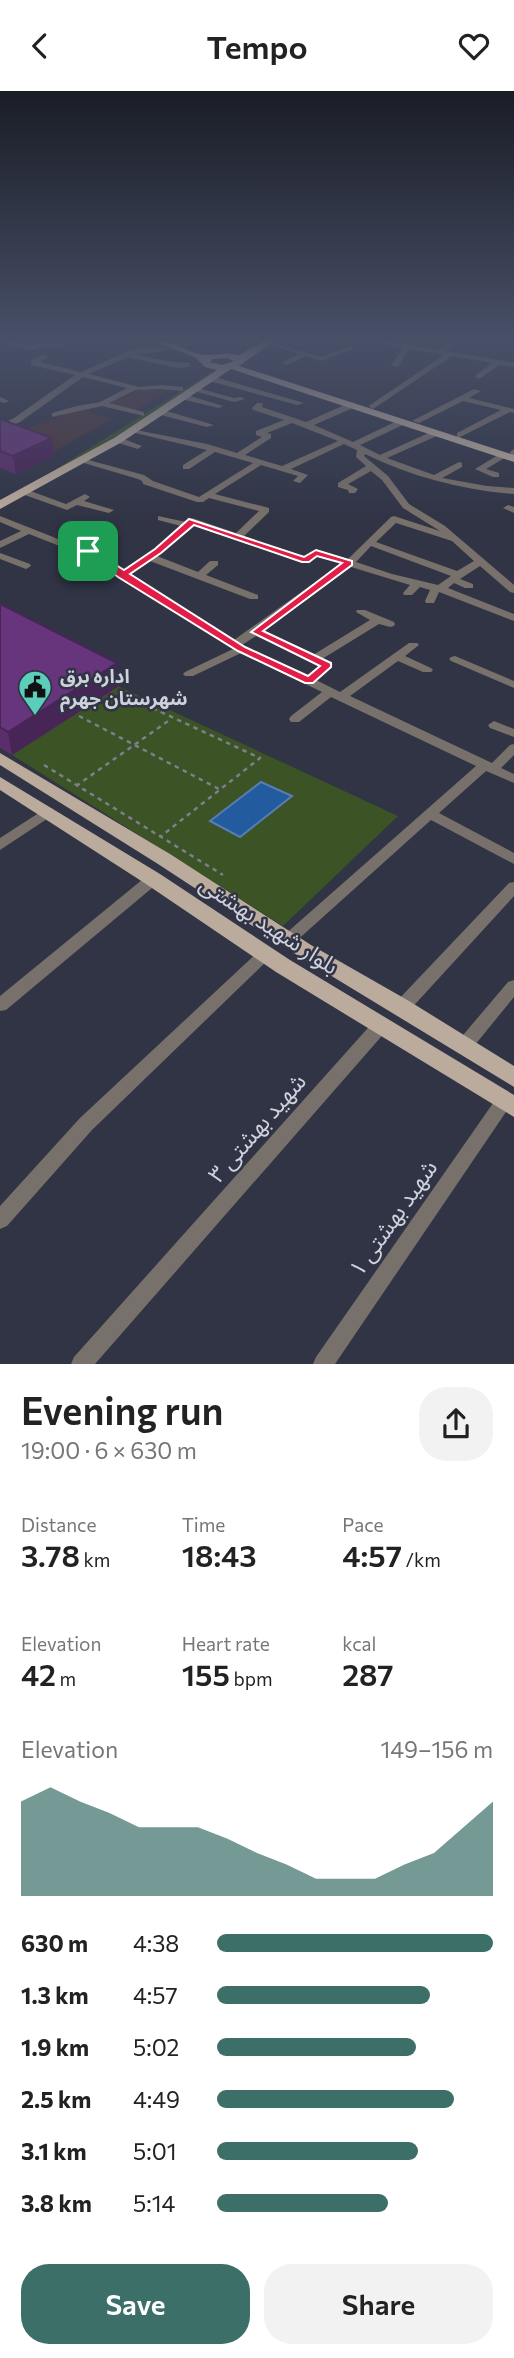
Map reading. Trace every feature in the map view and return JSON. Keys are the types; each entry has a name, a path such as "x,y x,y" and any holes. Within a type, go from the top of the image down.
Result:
{"main road":[{"path":"0,493 168,400"},
{"path":"0,505 118,440 173,400"},
{"path":"339,400 511,455"},
{"path":"352,400 460,435 511,455"},
{"path":"0,493 20,495"},
{"name":"بلوار شهید بهشتی","path":"0,758 164,859 288,940 402,1007 514,1078"},
{"name":"بلوار شهید بهشتی","path":"0,782 265,954 509,1104"},
{"path":"265,954 288,940"}],"street":[{"path":"0,428 45,400"},
{"path":"55,415 109,400"},
{"path":"203,400 219,406"},
{"path":"290,400 300,403"},
{"path":"373,407 383,400"},
{"path":"416,421 456,400"},
{"path":"471,400 511,410"},
{"path":"102,404 141,414"},
{"path":"260,405 256,408 326,432 380,458 435,478 486,489 514,491"},
{"path":"307,425 352,405"},
{"path":"460,435 511,410"},
{"path":"160,412 210,425"},
{"path":"238,456 268,436 259,433 292,420"},
{"path":"283,469 353,445 402,422"},
{"path":"131,431 214,449 303,475 297,481"},
{"path":"312,437 326,432"},
{"path":"380,458 436,433"},
{"path":"118,440 138,446"},
{"path":"353,445 360,457 385,478 406,506 454,538 514,590"},
{"path":"186,467 214,449"},
{"path":"496,475 479,469 511,455"},
{"path":"81,461 141,477 149,481 146,482 200,500 260,462"},
{"path":"435,478 460,465"},
{"path":"352,491 354,489 341,485 371,467"},
{"path":"20,495 67,507 81,500 109,510"},
{"path":"207,495 266,510 238,536"},
{"path":"161,518 238,536 305,560 316,552 438,588 514,618"},
{"path":"0,519 88,554 191,617"},
{"path":"190,674 238,647 349,563 394,519 454,538"},
{"path":"122,575 150,557 190,523"},
{"path":"0,545 27,531"},
{"path":"371,543 455,577 469,586"},
{"path":"88,554 88,551 238,647 514,779"},
{"path":"0,557 26,566"},
{"path":"150,557 201,574 254,597"},
{"path":"430,601 438,588 481,561"},
{"path":"201,574 214,563"},
{"path":"408,593 418,583"},
{"path":"314,659 384,622 361,612"},
{"path":"256,632 327,665 309,680"},
{"path":"295,719 413,645"},
{"path":"396,656 427,670"},
{"path":"456,659 514,685"},
{"path":"494,725 514,733"},
{"path":"288,940 431,814 514,748"},
{"path":"0,845 47,811"},
{"path":"431,814 514,859"},
{"path":"0,1005 153,879"},
{"path":"402,1007 514,887"},
{"path":"0,1220 86,1124 265,954"},
{"path":"464,1046 514,986"},
{"name":"شهید بهشتی ۳","path":"81,1364 381,1025"},
{"name":"شهید بهشتی ۱","path":"323,1364 509,1104"}],"path":[{"path":"120,693 260,758 160,837"},
{"path":"79,716 220,789"},
{"path":"76,786 172,719"},
{"path":"44,765 223,874"}],"shaded area":[{"path":"113,400 152,400 134,411 106,404"},
{"path":"79,409 112,419 53,452 8,436"}],"green space":[{"path":"166,400 172,400 83,457 29,486"},
{"path":"118,686 398,816 283,926 12,755"}],"water":[{"path":"261,782 292,796 240,837 210,821"}],"building":[{"path":"0,419 52,438 13,456 0,451"},
{"name":"اداره برق شهرستان جهرم","path":"0,604 117,663 8,732 0,727"}],"place":[{"name":"اداره برق شهرستان جهرم","path":"35,717"}],"route":[{"path":"88,551 88,554 122,575 136,567 158,551 192,521 305,560 316,552 349,563 256,632 327,665 309,680 242,649 139,584 88,551"}]}
